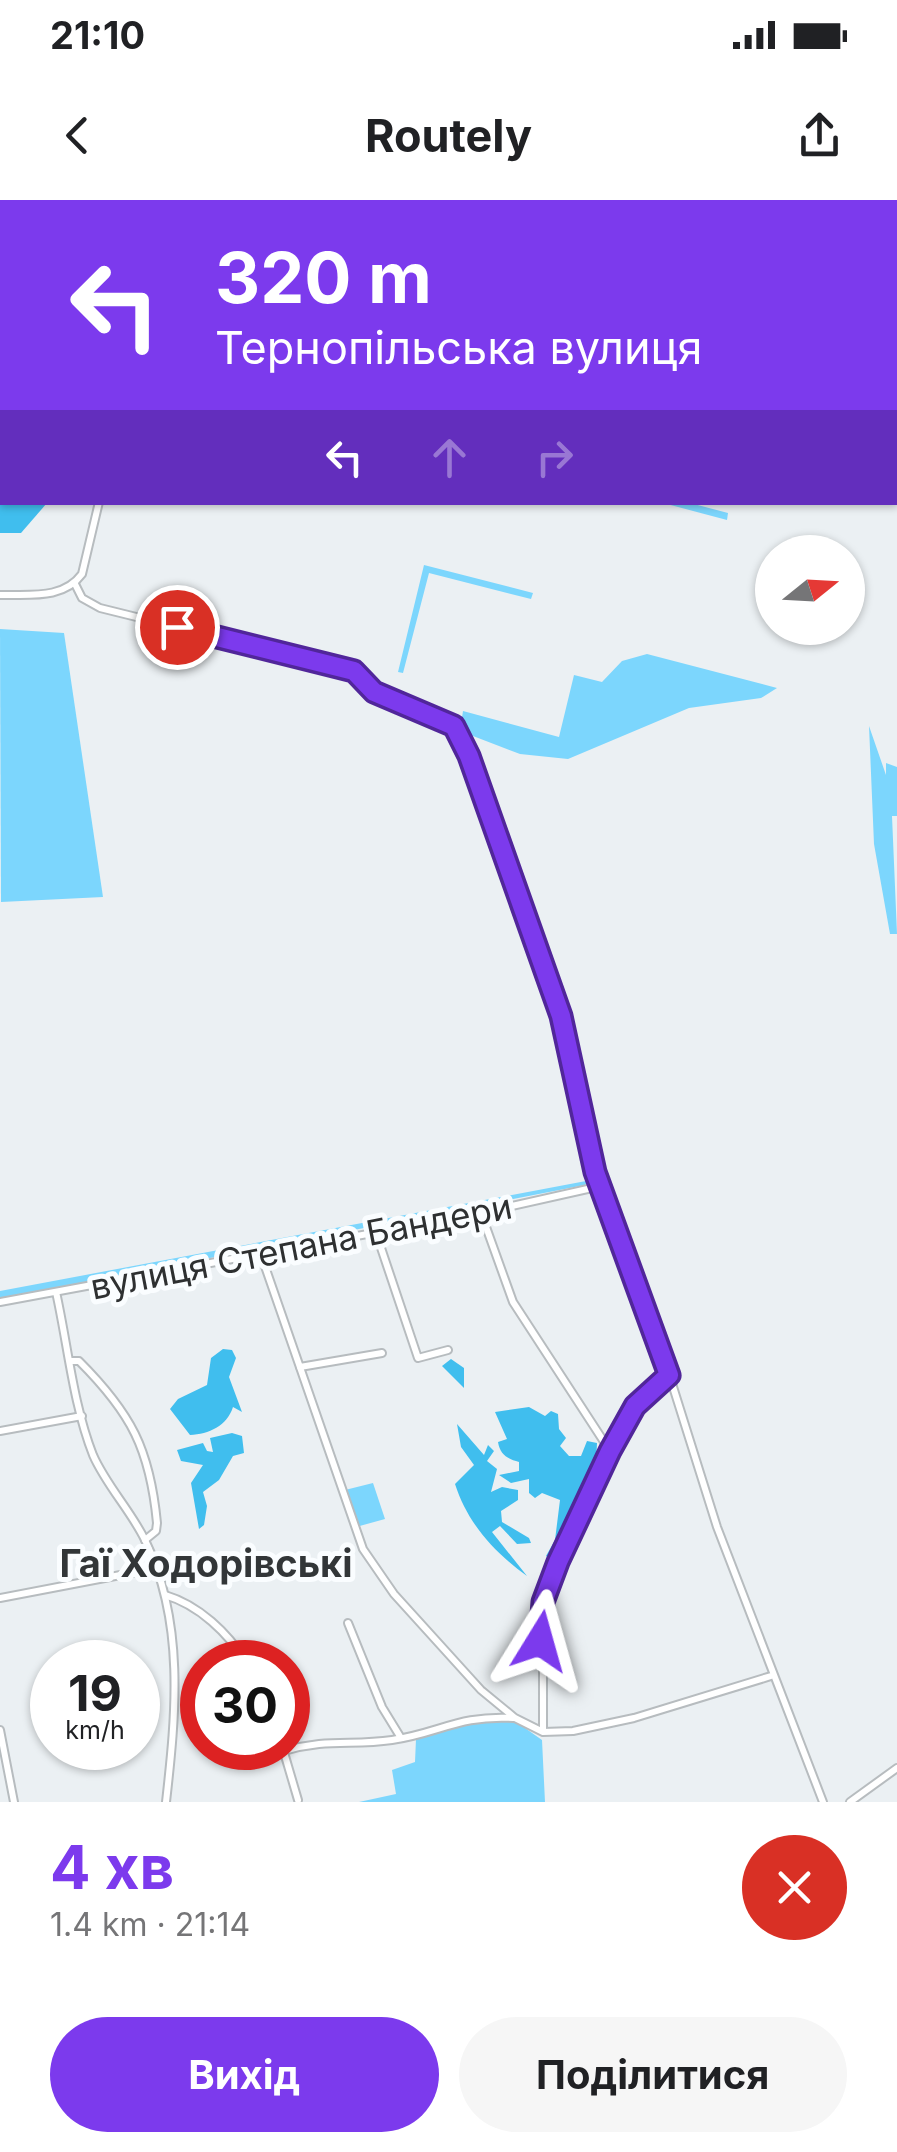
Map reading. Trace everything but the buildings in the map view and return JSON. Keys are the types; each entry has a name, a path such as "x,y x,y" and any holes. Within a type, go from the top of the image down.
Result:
{"street":[{"path":"0,595 44,594 75,584 82,574 98,505"},
{"path":"75,584 82,598 100,608 354,671 374,692 454,726 469,756 561,1016 602,1186 771,1676 823,1802"},
{"name":"вулиця Степана Бандери","path":"0,1302 481,1213 602,1186"},
{"path":"481,1213 513,1302 610,1451"},
{"path":"374,1230 418,1358 448,1350"},
{"path":"260,1252 362,1549 447,1654 515,1718 544,1732 634,1718 771,1676"},
{"path":"56,1292 94,1458 145,1540 164,1594 173,1641 175,1706 166,1802"},
{"path":"300,1367 382,1352"},
{"path":"70,1361 79,1361 99,1381 140,1440 156,1523 156,1531 145,1540"},
{"path":"544,1732 543,1602 610,1451 635,1406 669,1375"},
{"path":"0,1431 82,1416"},
{"path":"0,1598 157,1568"},
{"path":"164,1594 187,1604 229,1640"},
{"path":"348,1623 382,1707 401,1738"},
{"path":"310,1743 401,1738 453,1720 515,1718"},
{"path":"0,1730 14,1802"},
{"path":"850,1802 897,1768"},
{"path":"290,1770 298,1800"}],"shaded area":[{"path":"0,505 45,505 21,533 0,533"},
{"path":"671,505 698,505 728,513 727,520"},
{"path":"424,565 533,593 531,599 429,573 403,673 398,672"},
{"path":"0,629 64,633 103,897 1,902"},
{"path":"647,654 777,688 761,698 689,708 568,759 520,754 460,731 463,711 559,737 574,675 602,682 622,661"},
{"path":"869,726 886,775 886,763 897,767 897,816 892,816 897,934 890,934 874,844"},
{"path":"581,1130 593,1176 585,1185 0,1299 0,1291 586,1181"},
{"path":"223,1349 232,1350 236,1358 229,1377 242,1412 233,1407 216,1428 190,1435 170,1409 178,1399 207,1385 211,1358"},
{"path":"451,1359 464,1368 464,1388 442,1366"},
{"path":"529,1407 545,1416 551,1411 558,1414 559,1429 566,1438 560,1446 569,1456 581,1456 587,1441 597,1443 596,1465 554,1562 546,1556 555,1540 560,1500 542,1493 535,1498 529,1493 529,1479 511,1483 499,1475 519,1471 519,1462 501,1450 498,1442 507,1439 495,1412"},
{"path":"457,1424 484,1455 488,1445 494,1451 487,1461 497,1469 491,1492 502,1487 518,1490 518,1500 501,1511 502,1522 531,1543 517,1544 500,1526 492,1532 527,1576 483,1536 460,1498 455,1484 474,1465 461,1447"},
{"path":"232,1433 242,1436 244,1453 233,1456 219,1480 203,1492 207,1506 204,1525 199,1529 191,1483 203,1465 181,1461 177,1450 203,1443 207,1451 213,1452 210,1438"},
{"path":"373,1483 385,1519 356,1527 345,1490"},
{"path":"515,1721 542,1740 545,1802 359,1802 396,1794 392,1770 415,1762 416,1739 461,1723"}],"district":[{"name":"Гаї Ходорівські","path":"206,1563"}],"route":[{"path":"177,627 354,671 374,692 454,726 469,756 561,1016 595,1172 636,1274 669,1375 635,1406 610,1451 543,1602 540,1641"}]}
